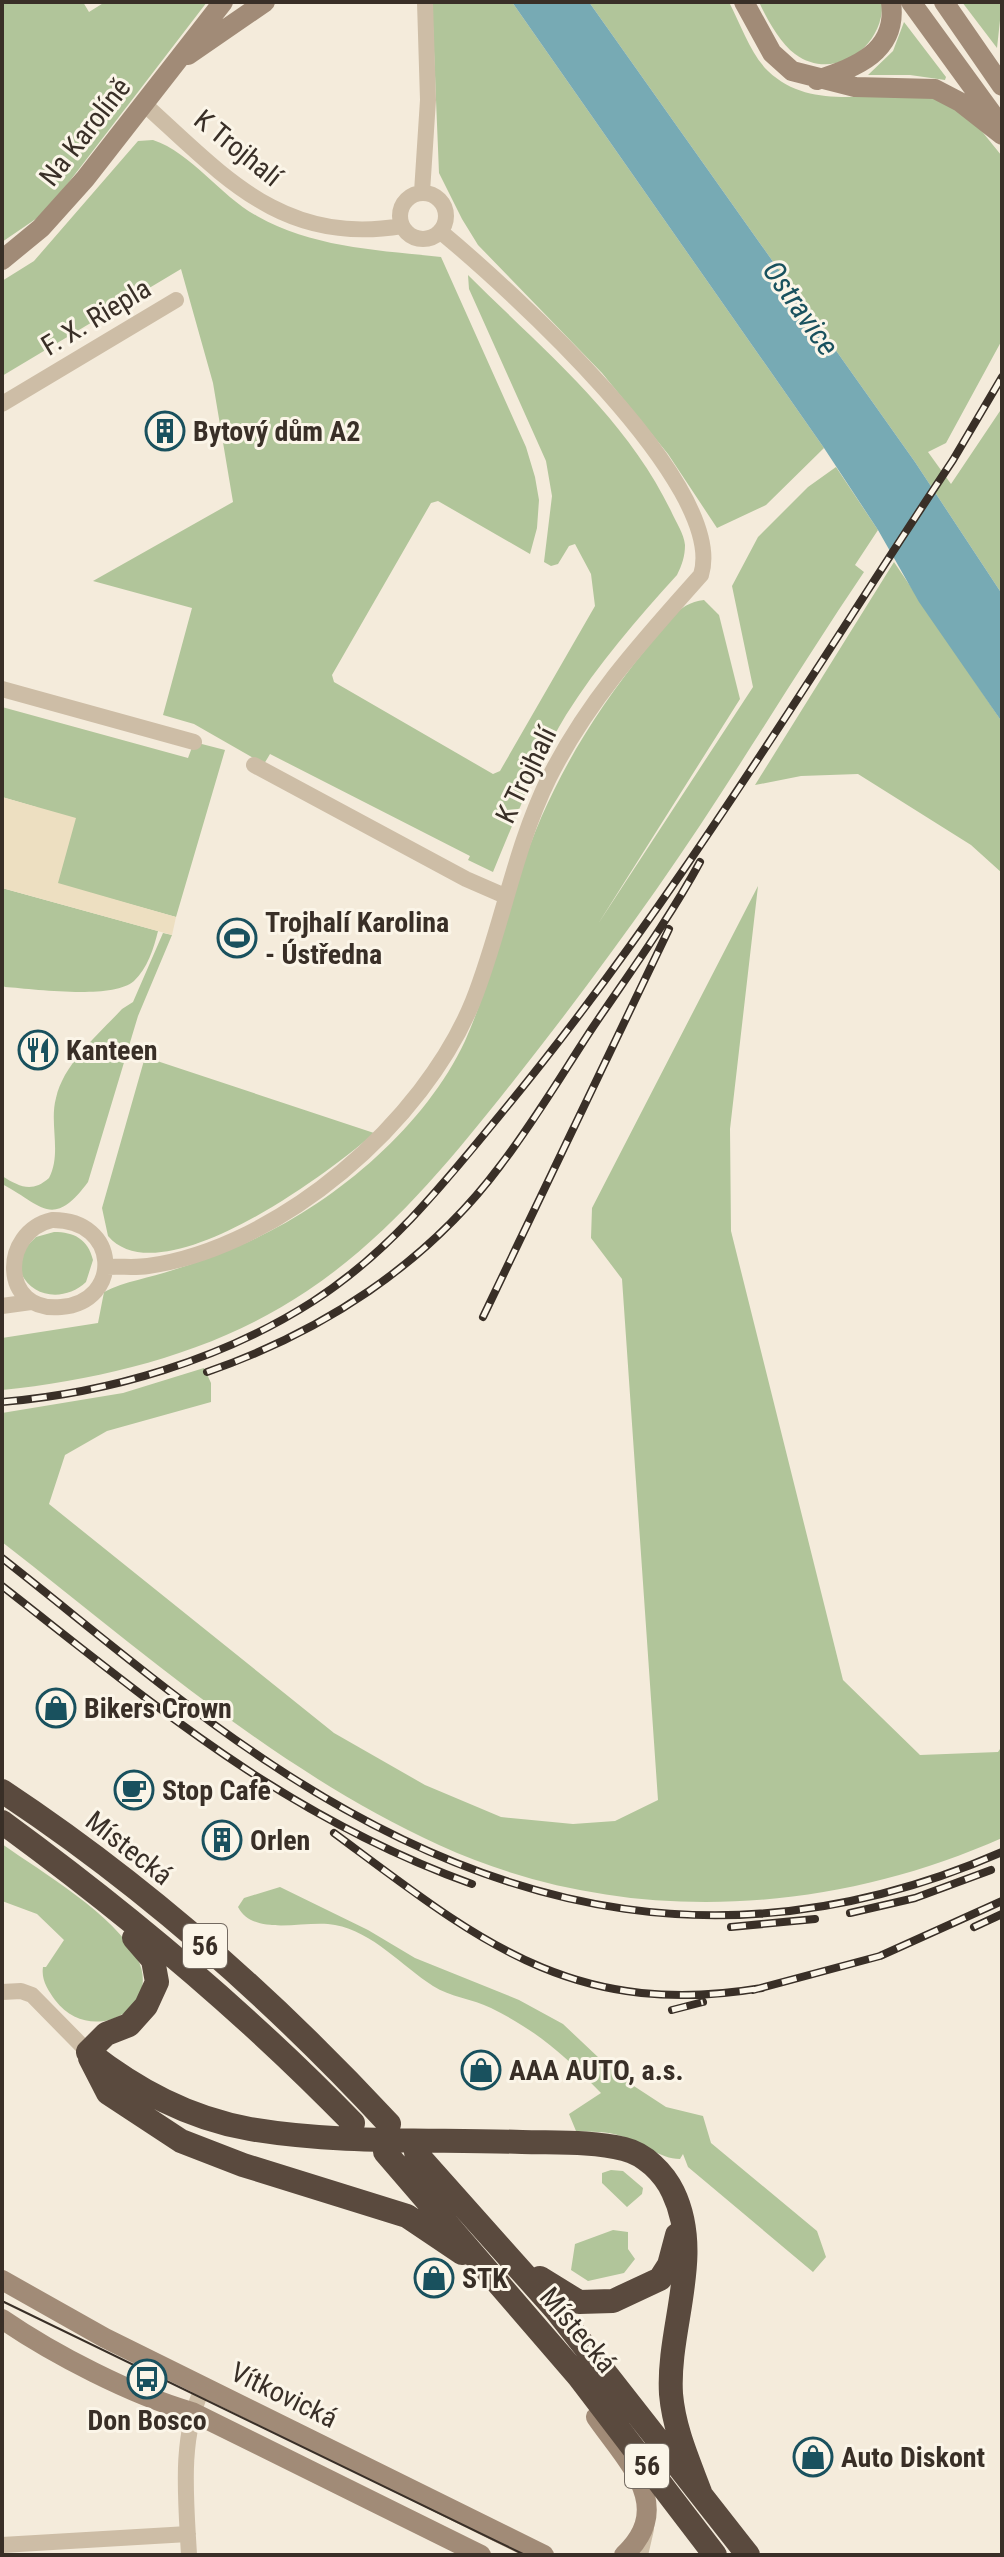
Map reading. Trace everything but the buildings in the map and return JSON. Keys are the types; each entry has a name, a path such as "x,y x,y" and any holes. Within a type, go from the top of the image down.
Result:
{"highway":[{"name":"Místecká","path":"2,1791 127,1881 225,1963 326,2056 389,2124"},
{"name":"Místecká","path":"2,1822 79,1878 222,1994 353,2123"},
{"path":"79,1878 153,1960 157,1982 146,2006 129,2025 106,2034 88,2052"},
{"path":"88,2052 137,2088 193,2114 253,2129 314,2136 593,2146 625,2149 650,2163 672,2188 682,2218 687,2260 672,2352 671,2393 675,2428 700,2492"},
{"path":"88,2052 108,2093 181,2141 272,2174 407,2216 489,2270"},
{"name":"Místecká","path":"385,2152 579,2377 715,2555"},
{"name":"Místecká","path":"416,2153 556,2310 748,2555"},
{"path":"502,2249 558,2292 579,2302 613,2301 660,2279 669,2265 682,2218"}],"street":[{"name":"Na Karolíně","path":"2,260 59,209 223,2"},
{"path":"172,67 265,2"},
{"path":"422,192 428,72 425,2"},
{"path":"744,2 776,60 792,71 817,80 855,87 935,89 960,102 1002,135"},
{"path":"817,80 872,57 889,30 891,2"},
{"path":"911,2 1002,127"},
{"path":"944,2 1002,86"},
{"name":"K Trojhalí","path":"143,103 230,182 283,215 336,230 402,226"},
{"path":"422,192 434,195 444,203 447,217 441,232 420,239 402,226 403,204 422,192"},
{"name":"K Trojhalí","path":"106,1267 148,1266 195,1254 244,1234 320,1189 380,1138 418,1099 448,1054 473,999 516,856 549,779 578,727 636,646 701,575 705,551 679,491 631,418 597,378 441,232"},
{"name":"F. X. Riepla","path":"2,404 176,300"},
{"path":"2,689 194,742"},
{"path":"254,765 483,888 505,896"},
{"path":"2,1306 31,1302 60,1307 83,1301 100,1283 106,1267 104,1250 96,1235 83,1225 64,1219 41,1222 23,1230 9,1251 4,1270 12,1285 31,1302"},
{"path":"2,1992 11,1989 32,1995 88,2052"},
{"name":"Vítkovická","path":"2,2280 36,2296 105,2338 544,2555"},
{"name":"Vítkovická","path":"2,2319 48,2348 162,2404 192,2412 481,2555"},
{"path":"579,2377 587,2404 647,2495 647,2527 640,2555"},
{"path":"189,2555 187,2449 192,2412 203,2387"},
{"path":"624,2555 647,2527"},
{"path":"2,2545 188,2534"}],"green space":[{"path":"2,2 83,2 89,12 105,2 207,2 46,212 2,242"},
{"path":"432,2 512,2 824,448 766,505 717,528 668,454 602,373 478,245 439,173"},
{"path":"589,2 729,2 756,56 768,71 787,85 808,93 831,96 923,96 945,101 969,117 1002,156 1002,340 946,443 928,452 951,484 1002,408 1002,594 915,462"},
{"path":"759,2 882,2 881,18 875,33 854,55 840,62 825,64 810,62 789,49 774,30"},
{"path":"962,2 1002,2 997,48"},
{"path":"904,22 946,77 945,80 910,75 868,75 893,51"},
{"path":"153,140 193,164 244,208 279,227 347,246 441,257 526,447 539,500 537,528 530,554 438,501 431,503 332,675 334,682 493,774 500,771 595,606 591,574 575,544 569,546 558,564 551,566 544,562 552,496 546,461 469,289 468,275 606,414 652,477 680,528 685,549 677,575 618,642 566,715 536,773 493,872 468,860 470,856 270,754 264,764 194,724 163,715 192,608 93,581 233,502 213,383 181,269 2,376 2,281 34,261 138,141"},
{"path":"836,467 878,530 855,565 864,572 639,914 515,1079 419,1193 338,1269 273,1312 237,1330 199,1346 122,1370 2,1390 2,1338 98,1323 104,1292 207,1258 274,1229 340,1187 400,1134 425,1105 465,1041 531,844 572,756 607,701 664,626 678,611 704,600 719,615 740,699 598,924 753,687 732,586 758,537 808,487"},
{"path":"894,562 1002,722 1002,873 971,845 858,774 801,776 755,785"},
{"path":"2,707 188,758 194,742 225,750 176,917 18,873 36,807 2,797"},
{"path":"758,886 730,1129 731,1231 843,1680 920,1755 998,1752 1002,1746 1002,1838 934,1864 864,1884 793,1897 721,1902 649,1900 577,1890 507,1871 439,1845 322,1782 212,1706 2,1542 2,1413 123,1393 204,1368 211,1383 211,1402 107,1431 65,1455 49,1504 334,1733 425,1785 501,1817 573,1824 615,1821 658,1800 622,1279 591,1238 592,1208"},
{"path":"2,888 158,931 139,976 123,987 91,992 5,987 2,985"},
{"path":"163,933 172,935 138,1016 88,1182 65,1206 46,1209 2,1184 2,1176 26,1187 37,1186 49,1178 55,1159 54,1108 60,1085 83,1050 122,1009 133,1002"},
{"path":"145,1057 374,1133 322,1174 245,1222 204,1241 166,1252 133,1251 108,1236 102,1208"},
{"path":"54,1232 79,1238 88,1247 93,1260 86,1282 60,1294 33,1288 21,1273 23,1250 36,1237"},
{"path":"2,1844 95,1910 137,1958 143,1976 141,1992 132,2006 120,2016 104,2021 87,2021 70,2014 52,1996 44,1981 43,1967 64,1940 37,1914 2,1901"},
{"path":"280,1887 368,1930 415,1958 519,2000 563,2024 617,2075 666,2107 703,2116 711,2143 817,2231 826,2257 813,2272 688,2167 683,2154 680,2159 673,2158 616,2134 576,2131 569,2114 601,2093 563,2056 508,2017 440,1990 375,1942 349,1929 323,1924 268,1925 246,1916 238,1907 244,1898"},
{"path":"623,2171 643,2188 642,2194 627,2207 602,2183 602,2173"},
{"path":"613,2230 628,2232 628,2249 635,2259 624,2273 588,2281 571,2270 575,2244"}],"shaded area":[{"path":"2,797 76,818 58,883 176,917 172,935 2,888"}],"water":[{"name":"Ostravice","path":"512,2 589,2 915,462 1002,594 1002,722 919,602 878,530 824,448"}],"tram line":[{"path":"2,2301 525,2555"}],"railway":[{"path":"2,1402 123,1382 202,1357 240,1341 312,1302 341,1282 394,1236 465,1158 570,1028 628,949 793,706 953,460 1002,377"},
{"path":"207,1372 291,1337 369,1291 405,1264 471,1202 535,1116 661,927 700,862"},
{"path":"483,1317 669,929"},
{"path":"2,1558 168,1690 271,1764 358,1817 446,1859 535,1890 625,1909 716,1915 809,1908 905,1888 1002,1852"},
{"path":"2,1586 169,1716 282,1792 404,1857 472,1884"},
{"path":"334,1833 482,1937 530,1962 580,1981 635,1992 695,1995 762,1988"},
{"path":"850,1913 915,1898 991,1870"},
{"path":"753,1990 880,1956 1002,1901"},
{"path":"974,1927 1002,1914"},
{"path":"731,1927 815,1919"},
{"path":"672,2010 703,2002"}],"place":[{"name":"Bytový dům A2","path":"165,431"},
{"name":"Trojhalí Karolina - Ústředna","path":"237,938"},
{"name":"Kanteen","path":"38,1050"},
{"name":"Bikers Crown","path":"56,1708"},
{"name":"Stop Cafe","path":"134,1790"},
{"name":"Orlen","path":"222,1840"},
{"name":"AAA AUTO, a.s.","path":"481,2070"},
{"name":"STK","path":"434,2278"},
{"name":"Don Bosco","path":"147,2379"},
{"name":"Auto Diskont","path":"813,2457"}]}
